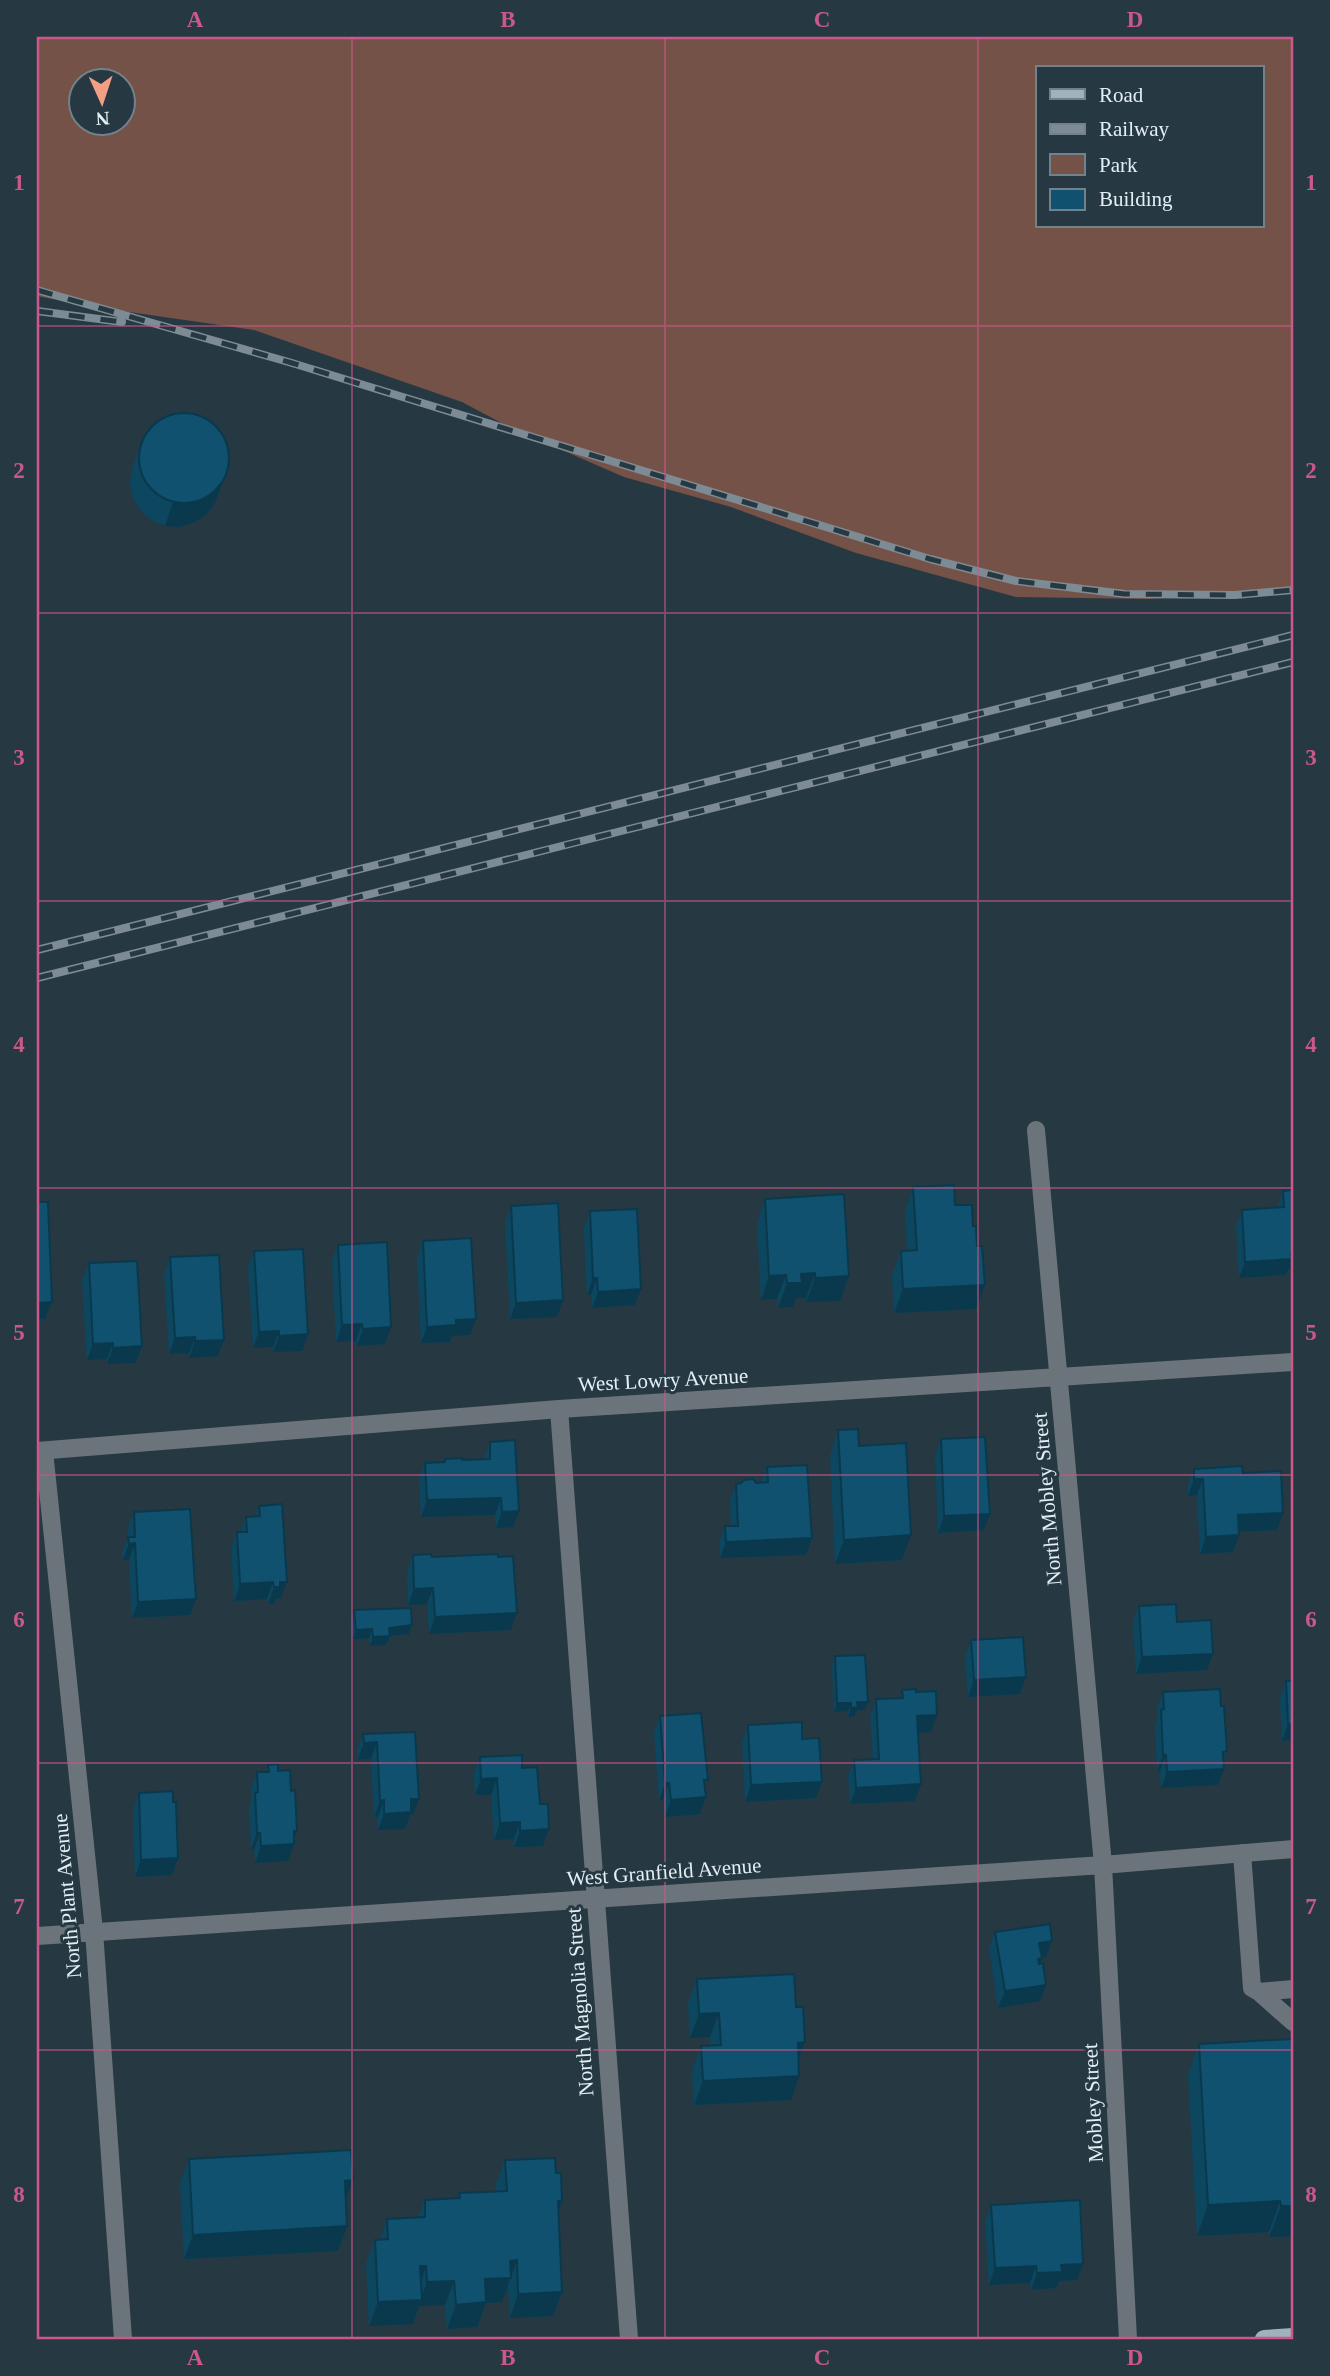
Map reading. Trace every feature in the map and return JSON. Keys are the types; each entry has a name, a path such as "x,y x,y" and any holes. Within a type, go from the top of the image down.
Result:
{"main road":[{"path":"1264,2339 1293,2337"}],"street":[{"name":"North Mobley Street","path":"1035,1130 1103,1865"},
{"name":"West Lowry Avenue","path":"40,1451 559,1409 1293,1362"},
{"name":"North Magnolia Street","path":"559,1409 629,2339"},
{"name":"North Plant Avenue","path":"40,1451 94,1931 123,2339"},
{"name":"West Granfield Avenue","path":"37,1936 1103,1865 1293,1849"},
{"path":"1242,1853 1252,1987 1293,2022"},
{"name":"Mobley Street","path":"1103,1865 1128,2339"},
{"path":"1259,1992 1293,1989"}],"green space":[{"path":"37,37 1293,37 1293,590 1148,599 1016,597 856,553 731,507 624,477 509,427 462,402 254,330 37,296"}],"building":[{"path":"184,413 201,417 216,426 225,441 229,458 225,475 216,490 201,499 184,503 167,499 152,490 143,475 139,458 143,441 152,426 167,417"},
{"path":"954,1185 955,1205 972,1205 977,1246 982,1246 985,1285 903,1289 901,1251 917,1250 913,1187"},
{"path":"1293,1190 1292,1259 1245,1262 1242,1210 1284,1207 1283,1191"},
{"path":"844,1194 849,1276 815,1278 815,1273 801,1274 802,1283 787,1283 786,1275 769,1276 765,1199"},
{"path":"37,1202 48,1202 52,1302 37,1303"},
{"path":"558,1203 563,1300 516,1303 511,1206"},
{"path":"637,1209 641,1289 598,1292 597,1278 593,1278 590,1211"},
{"path":"471,1238 476,1319 456,1320 456,1325 427,1327 423,1241"},
{"path":"387,1242 391,1327 363,1329 362,1324 342,1325 338,1245"},
{"path":"303,1249 308,1334 279,1336 279,1331 259,1332 254,1251"},
{"path":"219,1255 224,1340 195,1341 195,1337 175,1338 170,1257"},
{"path":"137,1261 142,1346 113,1348 113,1343 93,1344 89,1263"},
{"path":"858,1429 859,1446 906,1443 911,1535 844,1540 838,1430"},
{"path":"985,1437 990,1514 944,1516 941,1439"},
{"path":"515,1440 519,1511 502,1512 501,1498 427,1500 425,1463 445,1462 445,1459 490,1459 490,1442"},
{"path":"807,1465 812,1538 726,1542 725,1526 738,1526 736,1484 753,1479 756,1483 768,1482 767,1467"},
{"path":"1242,1466 1243,1473 1281,1471 1283,1513 1238,1515 1239,1535 1206,1537 1203,1479 1194,1479 1194,1469"},
{"path":"282,1504 287,1582 280,1582 280,1587 274,1587 273,1582 240,1584 237,1532 247,1532 246,1517 260,1516 259,1506"},
{"path":"190,1509 196,1599 138,1602 135,1543 129,1544 128,1537 135,1537 134,1512"},
{"path":"431,1554 432,1557 498,1554 498,1557 513,1556 517,1613 435,1617 433,1588 414,1589 413,1555"},
{"path":"1176,1604 1177,1622 1211,1620 1213,1654 1142,1657 1139,1606"},
{"path":"411,1608 412,1625 389,1628 390,1636 373,1637 372,1629 356,1630 354,1610"},
{"path":"1023,1637 1026,1677 974,1680 971,1640"},
{"path":"865,1655 868,1702 857,1702 858,1707 851,1708 851,1703 837,1703 835,1656"},
{"path":"1286,1681 1293,1681 1293,1724 1288,1724"},
{"path":"916,1689 916,1692 936,1691 937,1715 917,1716 921,1784 856,1788 854,1760 879,1759 876,1699 903,1698 902,1690"},
{"path":"1220,1689 1227,1751 1223,1752 1224,1769 1167,1772 1166,1755 1163,1755 1163,1692"},
{"path":"701,1713 708,1780 704,1780 706,1797 671,1800 669,1783 665,1783 660,1716"},
{"path":"802,1722 802,1739 819,1738 822,1782 751,1785 748,1725"},
{"path":"415,1732 419,1799 411,1799 411,1812 384,1814 384,1800 380,1801 377,1742 364,1743 363,1734"},
{"path":"522,1755 522,1768 537,1767 540,1804 548,1804 549,1829 520,1831 520,1822 500,1823 497,1778 481,1779 480,1757"},
{"path":"278,1764 278,1771 290,1770 291,1791 295,1790 297,1831 294,1831 294,1844 261,1846 260,1833 257,1833 257,1772 269,1772 268,1765"},
{"path":"173,1791 173,1802 176,1802 178,1858 141,1860 139,1793"},
{"path":"1050,1924 1052,1941 1039,1943 1042,1958 1038,1959 1039,1964 1043,1963 1046,1985 1005,1991 995,1932"},
{"path":"794,1974 796,2007 803,2007 805,2042 798,2043 799,2076 703,2081 701,2046 721,2045 719,2013 699,2014 697,1979"},
{"path":"1293,2039 1293,2206 1281,2206 1280,2201 1208,2205 1199,2044"},
{"path":"351,2150 353,2180 345,2181 347,2226 193,2235 189,2159"},
{"path":"555,2158 556,2173 561,2173 562,2201 558,2201 562,2292 518,2294 517,2260 510,2261 511,2278 485,2279 486,2302 456,2305 454,2281 427,2282 426,2266 420,2266 422,2300 378,2302 375,2240 388,2239 387,2219 425,2217 425,2200 460,2198 459,2193 507,2191 505,2160"},
{"path":"1080,2200 1083,2264 1061,2265 1062,2272 1037,2273 1036,2266 995,2268 991,2205"}],"railway":[{"path":"37,290 292,363 930,559 1016,581 1125,594 1235,595 1293,590"},
{"path":"37,311 122,322"},
{"path":"37,950 1293,635"},
{"path":"37,978 1293,662"}]}
